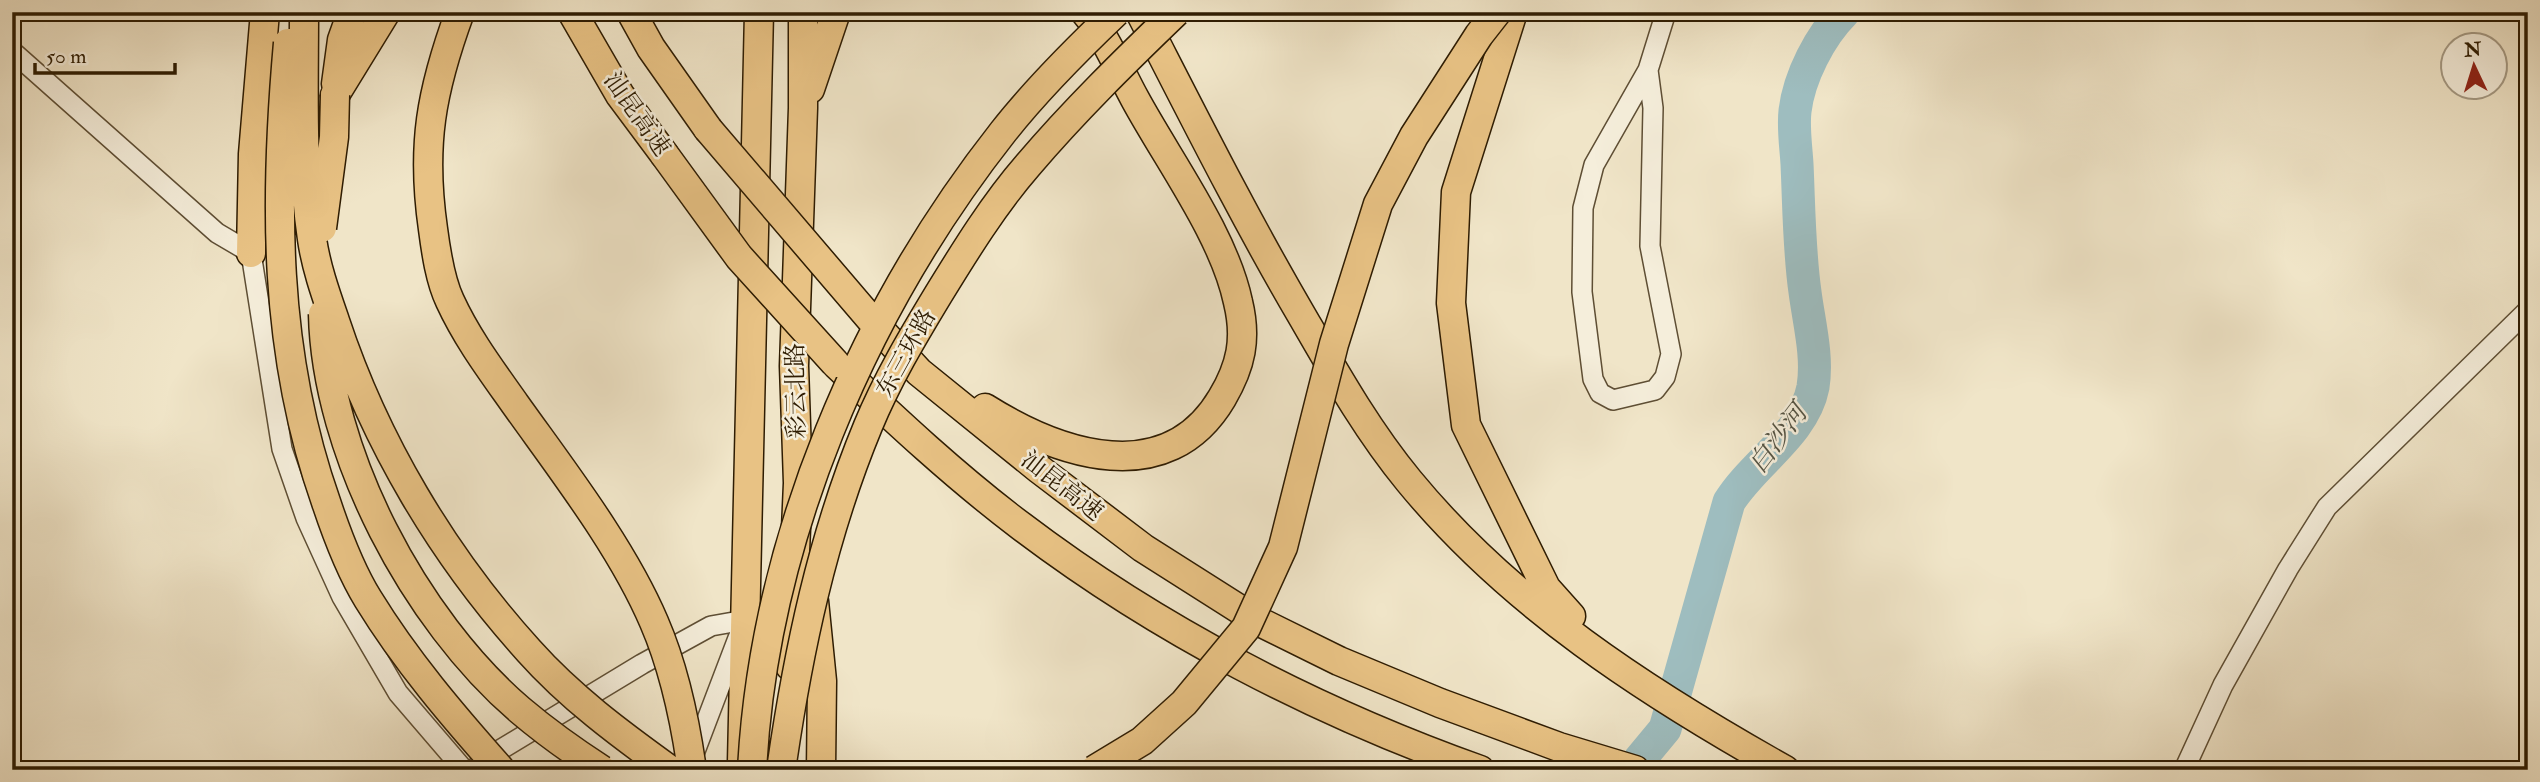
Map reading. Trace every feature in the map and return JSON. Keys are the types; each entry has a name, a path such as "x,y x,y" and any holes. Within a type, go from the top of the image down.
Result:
{"highway":[{"path":"251,253 253,154 265,12"},
{"path":"291,12 279,144 278,245 302,432 339,540 367,598 433,692 502,770"},
{"path":"304,12 307,192 312,242 352,374 389,452 454,559 529,652 605,723 670,770"},
{"path":"352,12 342,40 335,95 334,137 321,233 324,347 337,412 362,486 394,550 467,657 519,709 602,770"},
{"path":"335,95 386,12"},
{"path":"460,12 440,66 428,125 428,194 436,251 449,299 474,346 599,526 654,621 673,676 691,770"},
{"name":"汕昆高速","path":"572,12 620,95 739,257 835,363 904,428 1020,526 1109,589 1307,699 1413,746 1480,770"},
{"name":"汕昆高速","path":"631,12 708,130 905,358 1039,469 1143,548 1258,621 1440,704 1559,747 1635,770"},
{"name":"彩云北路","path":"741,770 754,326 757,12"},
{"path":"803,108 836,12"},
{"path":"905,358 1012,424 1068,449 1109,456 1164,452 1209,421 1238,372 1243,338 1238,301 1220,250 1134,98 1098,27 1085,12"},
{"name":"东三环路","path":"752,770 767,648 786,567 817,470 877,328 936,225 1004,131 1116,12"},
{"path":"1140,12 1264,255 1353,406 1409,481 1472,549 1564,629 1614,666 1785,770"},
{"name":"东三环路","path":"781,770 802,637 821,563 868,425 901,356 961,257 1027,166 1111,74 1176,12"},
{"path":"1094,770 1142,741 1184,703 1246,628 1283,547 1334,344 1378,204 1415,136 1479,35 1497,12"},
{"path":"1513,12 1456,192 1451,303 1466,425 1546,588 1614,666"},
{"name":"彩云北路","path":"788,770 797,483 794,366 803,108 803,13"},
{"path":"797,483 812,575 822,681 821,770"}],"street":[{"path":"1648,70 1653,108 1650,246 1671,354 1665,377 1655,390 1613,400 1600,393 1593,379 1582,292 1583,208 1594,165 1648,70 1666,12"},
{"path":"12,51 217,233 251,253 282,449 306,518 342,597 398,693 466,770 711,626 745,620"},
{"path":"2183,770 2222,685 2327,507 2528,310"},
{"path":"691,770 712,701 745,620"}],"waterway":[{"name":"白沙河","path":"1631,770 1665,729 1729,502 1789,434 1808,404 1813,387 1814,351 1800,244 1795,111 1801,85 1812,58 1844,12"}]}
